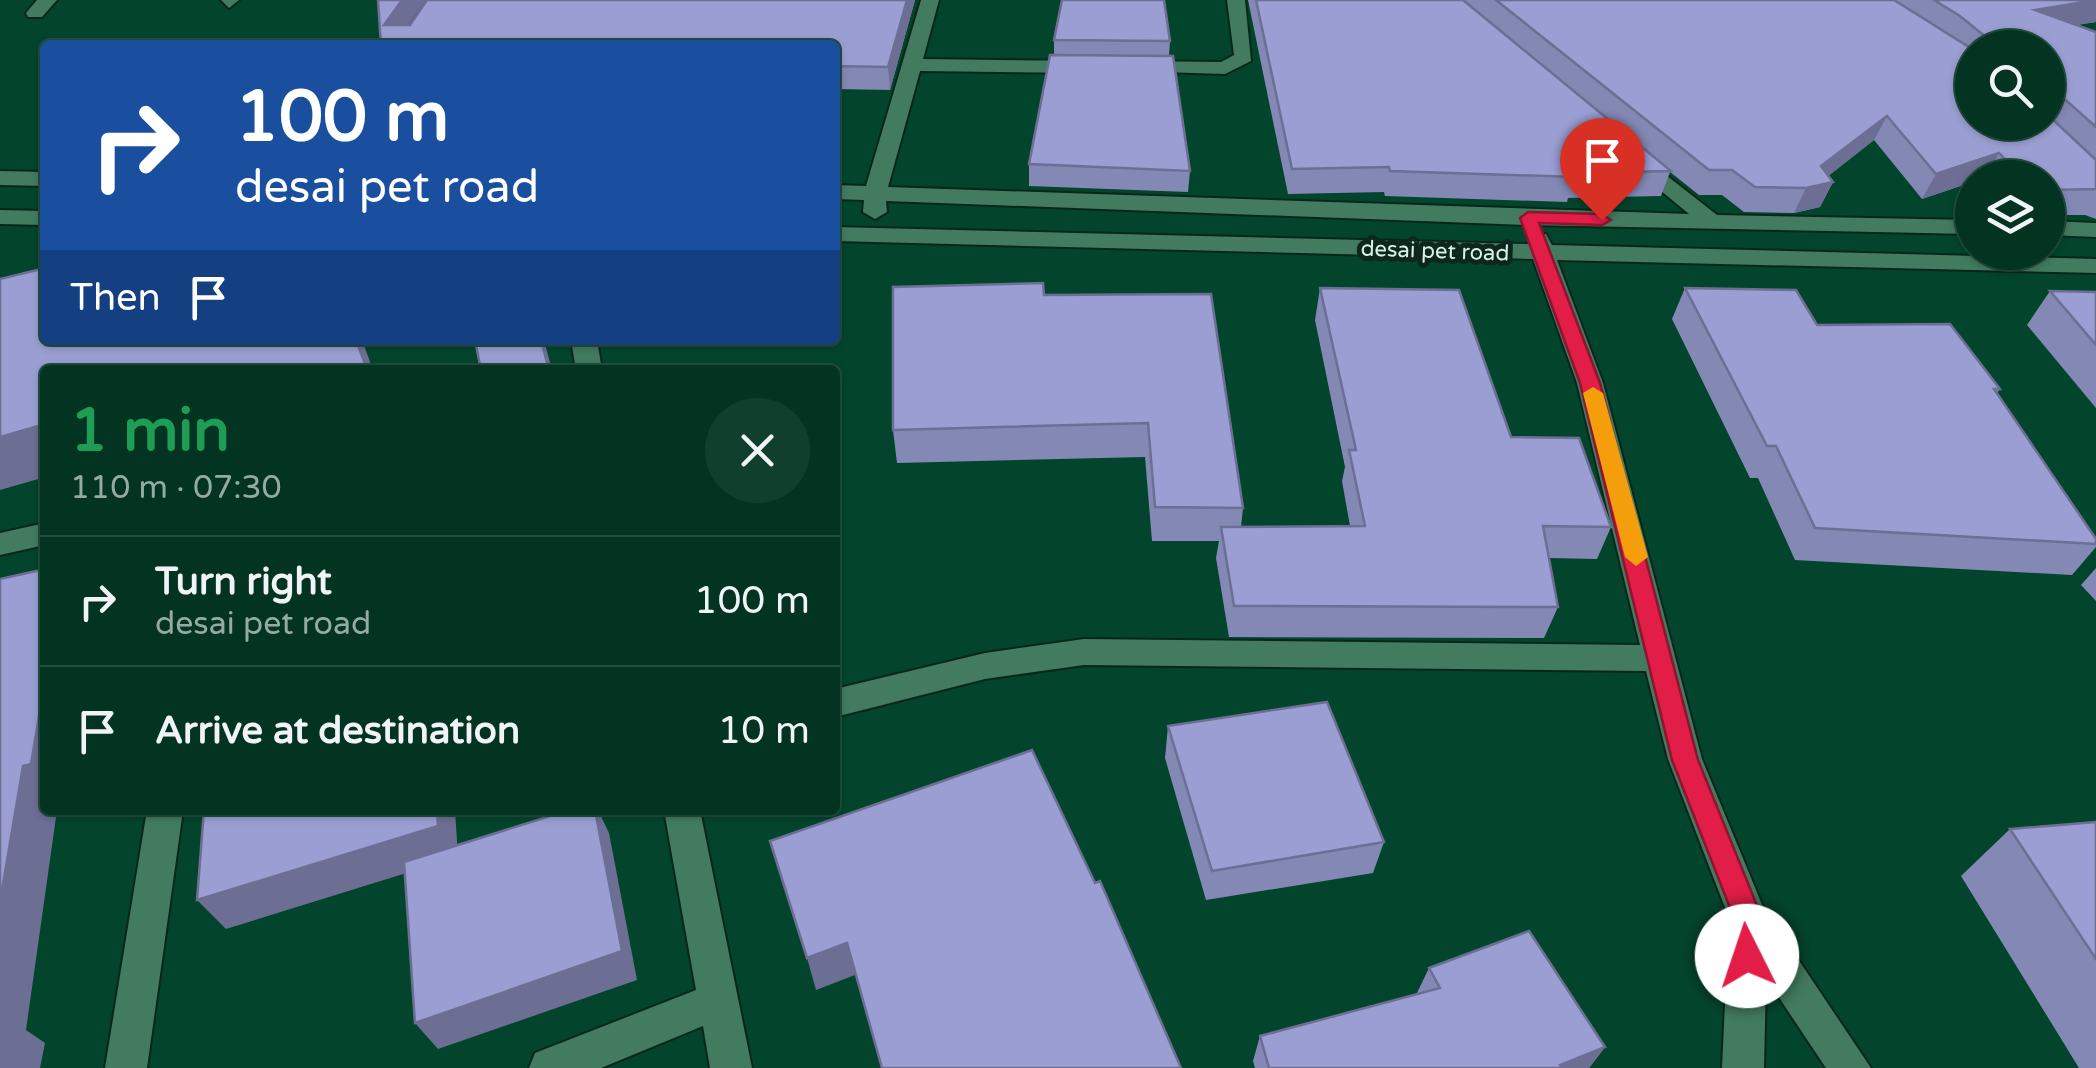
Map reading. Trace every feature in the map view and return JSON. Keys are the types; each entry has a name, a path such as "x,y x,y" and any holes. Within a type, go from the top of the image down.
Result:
{"street":[{"path":"876,235 875,193 930,0"},
{"path":"914,65 1225,68 1244,57 1236,0"},
{"path":"1624,148 1712,222"},
{"path":"0,178 40,179"},
{"name":"desai pet road","path":"840,192 1528,218 1955,227"},
{"path":"0,217 40,218"},
{"path":"1528,218 1546,254 1590,383 1685,760 1748,918 1850,1068"},
{"path":"2065,229 2096,230"},
{"name":"desai pet road","path":"840,234 2096,266"},
{"path":"0,544 40,535"},
{"path":"840,702 985,666 1084,652 1662,658"},
{"path":"126,1068 164,815"},
{"path":"683,815 731,1068"},
{"path":"1743,1068 1748,918"},
{"path":"550,1068 718,1000"}],"building":[{"path":"378,0 402,0 384,25 410,25 427,0 907,0 888,67 840,66 840,40 381,40"},
{"path":"1062,0 1164,0 1170,41 1054,40"},
{"path":"1256,0 1463,0 1671,171 1573,173 1575,177 1390,171 1389,167 1292,169"},
{"path":"1496,0 1894,0 1955,38 1955,140 2065,140 2065,131 2096,160 2096,189 2065,190 2065,160 2006,160 1999,153 1978,160 1955,160 1955,168 1936,174 1887,116 1821,166 1833,182 1806,188 1755,187 1732,170 1709,170"},
{"path":"1934,0 2096,0 2035,10 2096,32 2096,127 2065,99 2065,30 1977,30"},
{"path":"1050,55 1173,56 1190,171 1029,164"},
{"path":"40,269 40,345 358,345 365,365 40,365 40,425 0,437 0,279"},
{"path":"1043,283 1044,295 1211,294 1243,508 1155,507 1148,423 893,430 893,287"},
{"path":"1320,288 1459,290 1511,437 1579,438 1611,527 1543,526 1558,607 1234,606 1221,527 1365,526 1349,450 1356,450"},
{"path":"1685,288 1796,290 1817,325 1950,324 2000,389 1994,389 2096,544 1815,528 1776,446 1767,446"},
{"path":"2050,291 2096,292 2096,345"},
{"path":"476,345 542,345 548,365 480,365"},
{"path":"40,570 40,711 31,764 23,766 0,902 0,579"},
{"path":"1327,702 1384,842 1212,871 1168,726"},
{"path":"1032,750 1095,883 1100,881 1181,1068 882,1068 847,943 807,958 770,841"},
{"path":"204,815 437,815 438,826 197,900"},
{"path":"553,815 596,815 622,951 415,1023 404,862"},
{"path":"2096,822 2096,959 2010,829"},
{"path":"1529,931 1605,1047 1560,1065 1562,1068 1269,1068 1260,1036 1440,988 1429,968"}],"slow traffic":[{"path":"1593,393 1636,557"}],"route":[{"path":"1602,220 1528,218 1546,254 1590,383 1685,760 1748,918 1747,956"}]}
